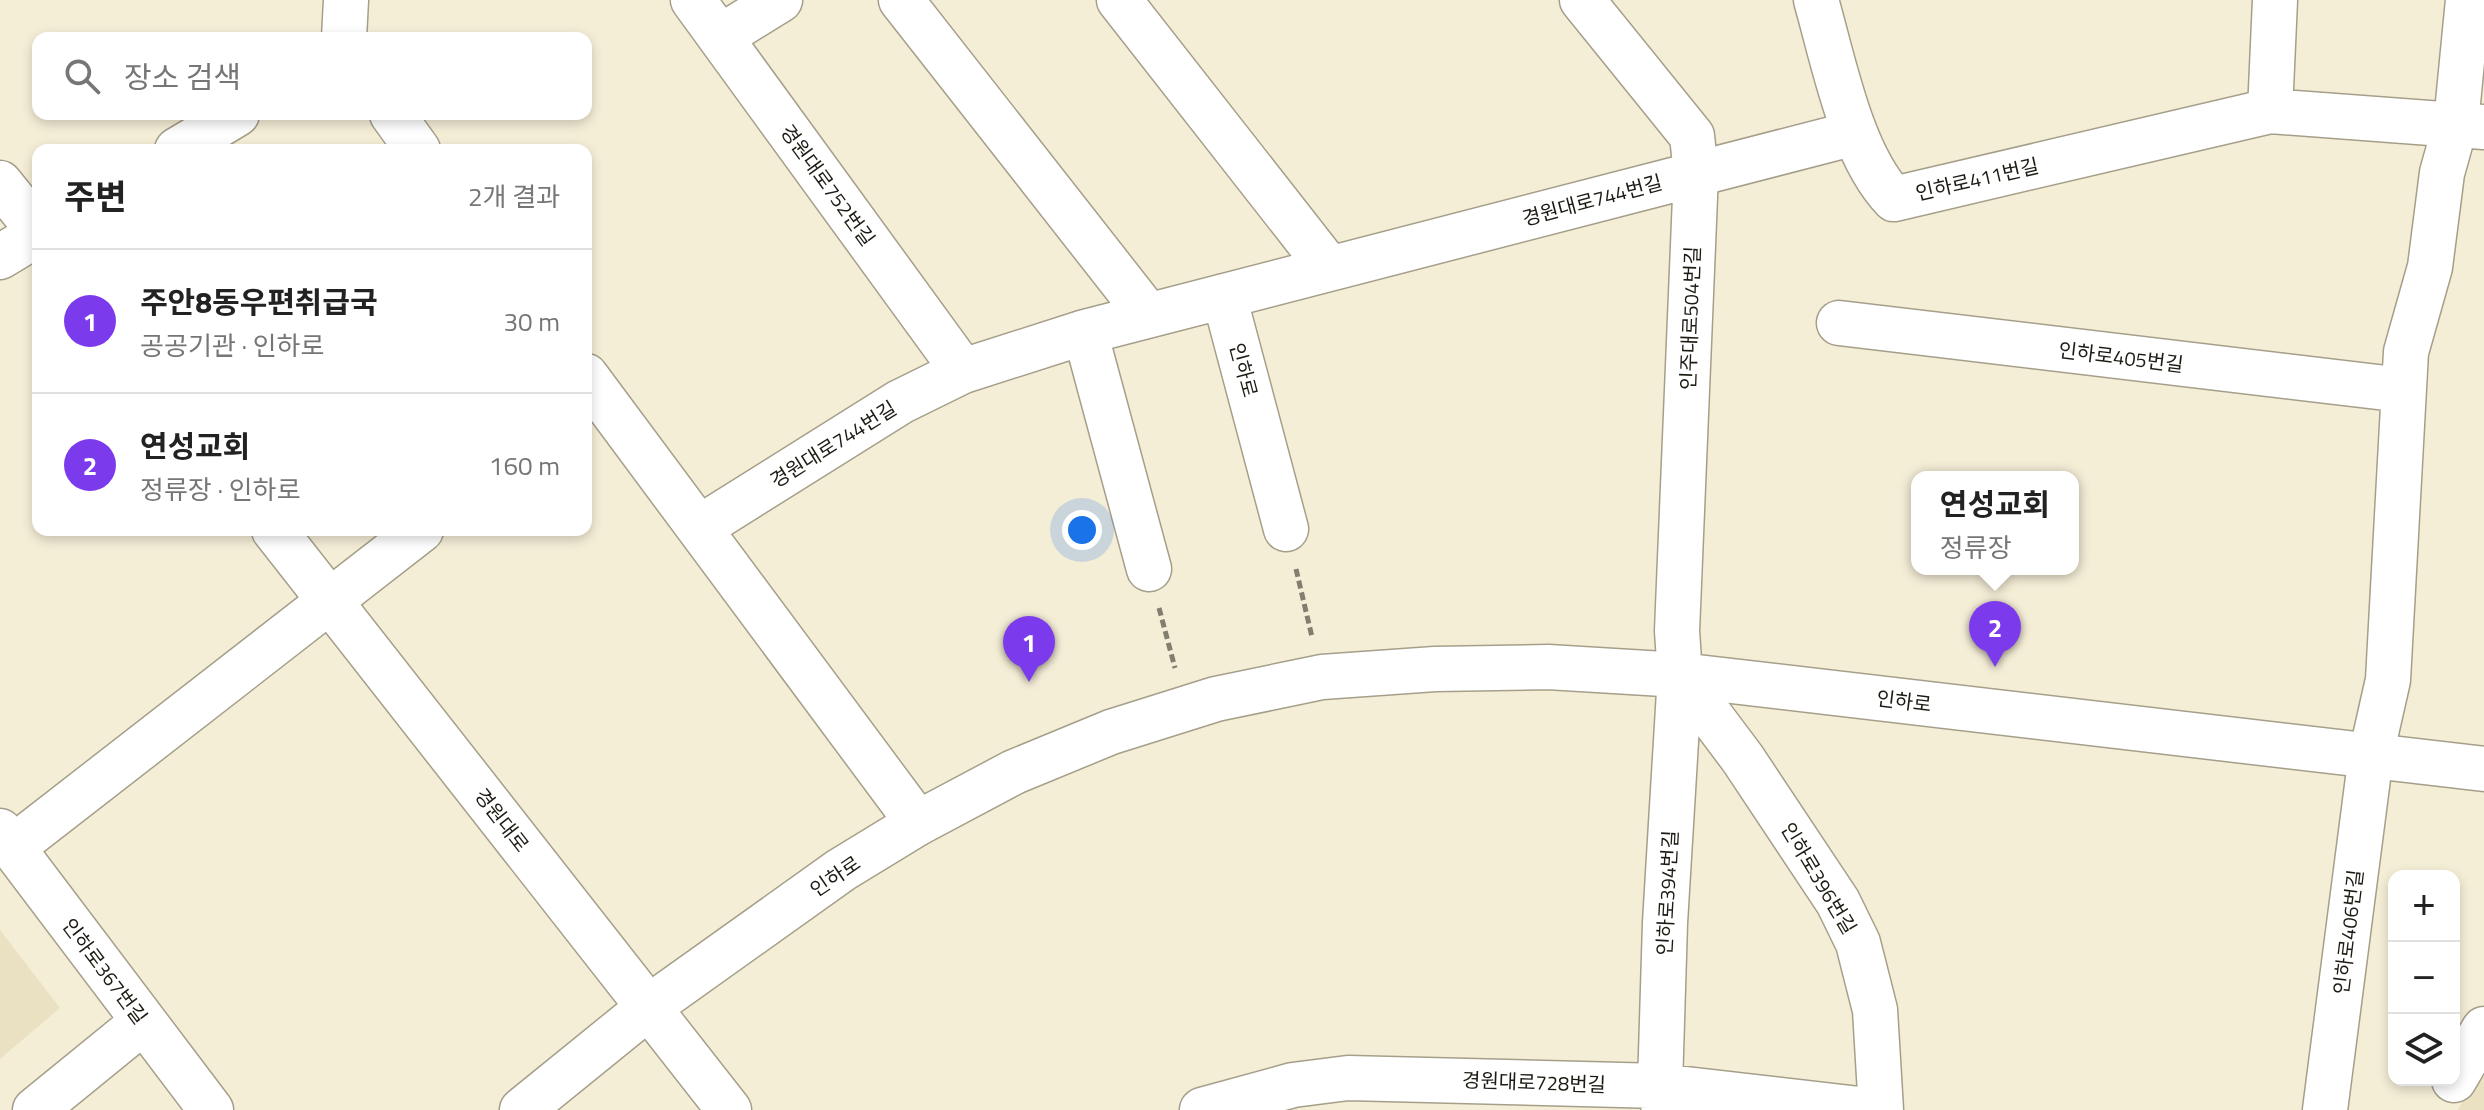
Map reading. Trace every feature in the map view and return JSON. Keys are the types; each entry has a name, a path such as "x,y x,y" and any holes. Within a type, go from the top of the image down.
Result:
{"main road":[{"path":"344,32 346,0"},
{"name":"경원대로752번길","path":"693,0 963,371"},
{"path":"720,37 780,0"},
{"path":"901,0 1148,315"},
{"path":"1119,0 1329,268"},
{"name":"인주대로504번길","path":"1582,0 1692,136 1696,173 1677,631 1680,675"},
{"name":"인하로411번길","path":"1816,0 1855,133 1882,187 1894,199 2270,111 2470,125"},
{"path":"2270,111 2275,0"},
{"path":"2371,755 2388,680 2406,352 2430,267 2442,173 2470,125 2468,0"},
{"path":"187,144 227,120"},
{"path":"396,120 414,144"},
{"name":"경원대로744번길","path":"699,528 900,402 963,371 1148,315 1855,133"},
{"path":"0,183 32,224"},
{"path":"0,257 32,236"},
{"name":"인하로","path":"1224,296 1286,529"},
{"name":"인하로405번길","path":"1839,323 2403,390"},
{"path":"1085,332 1149,569"},
{"path":"592,393 699,528 918,823"},
{"name":"경원대로","path":"279,536 729,1110"},
{"path":"6,839 330,601 413,536"},
{"name":"인하로","path":"522,1110 649,1007 841,870 918,823 1014,772 1111,732 1216,699 1322,677 1435,669 1548,667 1680,675 2484,769"},
{"name":"인하로394번길","path":"1662,1098 1665,923 1680,675"},
{"name":"인하로396번길","path":"1680,675 1743,759 1830,889 1858,943 1875,1010 1881,1110"},
{"name":"인하로406번길","path":"2325,1110 2371,755"},
{"name":"인하로367번길","path":"6,839 211,1110"},
{"path":"35,1110 143,1022"},
{"path":"2460,1070 2484,1029"},
{"name":"경원대로728번길","path":"1202,1110 1293,1085 1348,1078 1868,1110"},
{"path":"2436,1110 2450,1086"}],"path":[{"path":"1286,529 1322,677"},
{"path":"1149,569 1186,708"}],"shaded area":[{"path":"0,930 60,1008 0,1059"},
{"path":"2484,1061 2484,1110 2458,1110"}],"place":[{"name":"연성교회","path":"1995,667"},
{"name":"주안8동우편취급국","path":"1029,682"}]}
